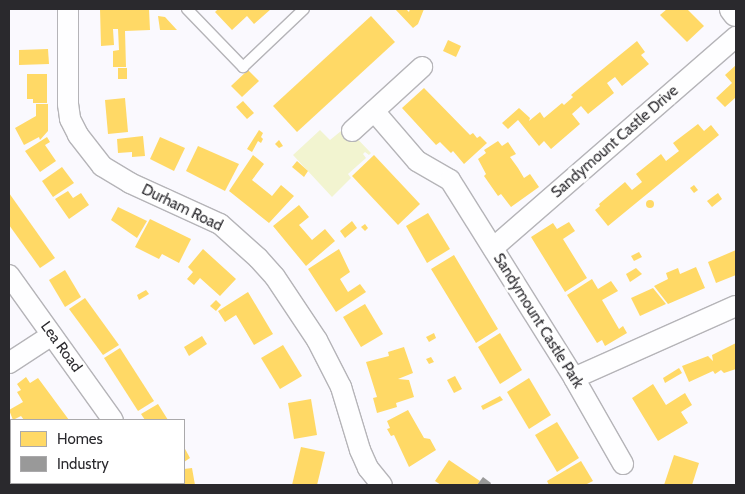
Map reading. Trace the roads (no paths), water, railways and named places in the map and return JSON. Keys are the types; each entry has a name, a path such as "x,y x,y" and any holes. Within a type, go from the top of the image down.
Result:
{"street":[{"name":"Durham Road","path":"68,9 68,104 70,119 78,135 102,166 130,183 220,224 258,258 275,277 317,340 337,379 360,450 378,484"},
{"path":"733,9 736,13"},
{"name":"Sandymount Castle Drive","path":"493,248 736,37"},
{"path":"352,131 422,67"},
{"name":"Sandymount Castle Park","path":"374,112 417,161 450,180 574,378 624,464"},
{"name":"Lea Road","path":"9,275 112,419"},
{"path":"574,378 736,306"},
{"path":"9,363 52,334"}],"lane":[{"path":"187,9 243,67 304,9"}]}
